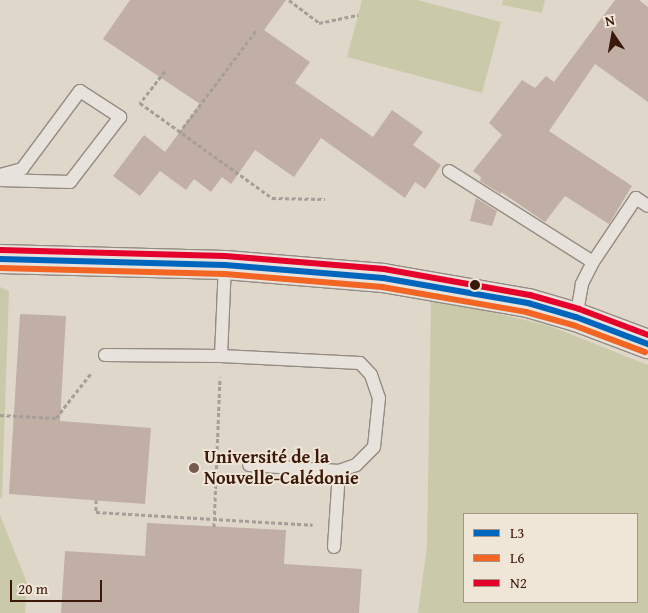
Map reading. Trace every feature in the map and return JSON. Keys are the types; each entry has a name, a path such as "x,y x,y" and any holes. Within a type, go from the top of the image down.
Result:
{"main road":[{"path":"0,259 226,265 383,278 528,303 576,317 648,344"}],"lane":[{"path":"0,175 22,169 80,91 120,117 70,182 0,180"},
{"path":"450,171 593,262"},
{"path":"576,317 582,284 593,262 636,198 648,206"},
{"path":"221,356 226,265"},
{"path":"105,355 221,356 360,363 371,376 379,398 374,448 356,465 339,471 249,464"},
{"path":"334,547 339,471"}],"path":[{"path":"289,0 319,24 358,15"},
{"path":"179,133 257,29"},
{"path":"165,71 140,104 272,198 325,199"},
{"path":"0,415 56,418 105,355"},
{"path":"214,527 219,400"},
{"path":"96,500 96,512 335,527"}],"green space":[{"path":"362,0 417,0 501,22 482,93 347,57"},
{"path":"503,0 545,0 542,13 502,5"},
{"path":"0,287 9,291 2,498 0,498"},
{"path":"431,298 550,326 648,365 648,613 418,613 427,546"},
{"path":"0,515 27,583 25,613 0,613"}],"building":[{"path":"130,0 286,0 264,30 310,62 295,83 373,137 392,110 423,132 413,145 441,165 425,189 415,182 405,198 321,138 294,177 255,150 231,184 222,177 211,192 194,179 186,190 160,171 140,196 113,176 144,135 165,152 200,104 103,39"},
{"path":"615,0 639,0 648,7 648,102 595,64 549,131 632,186 609,224 565,196 545,222 501,192 501,194 480,181 481,177 473,171 502,135 489,123 522,80 535,88 546,76 554,82"},
{"path":"476,198 497,211 492,226 470,221"},
{"path":"20,314 66,316 60,421 151,428 145,504 9,494"},
{"path":"147,523 286,530 284,564 362,569 359,613 61,613 65,551 145,556"}],"transit line":[{"name":"N2","path":"0,250 225,256 384,269 530,295 579,309 648,335"},
{"name":"L3","path":"0,259 225,265 383,278 528,303 576,317 648,344"},
{"name":"L6","path":"0,268 225,274 382,287 526,312 573,325 645,352"}],"place":[{"name":"Université de la Nouvelle-Calédonie","path":"194,468"}]}
